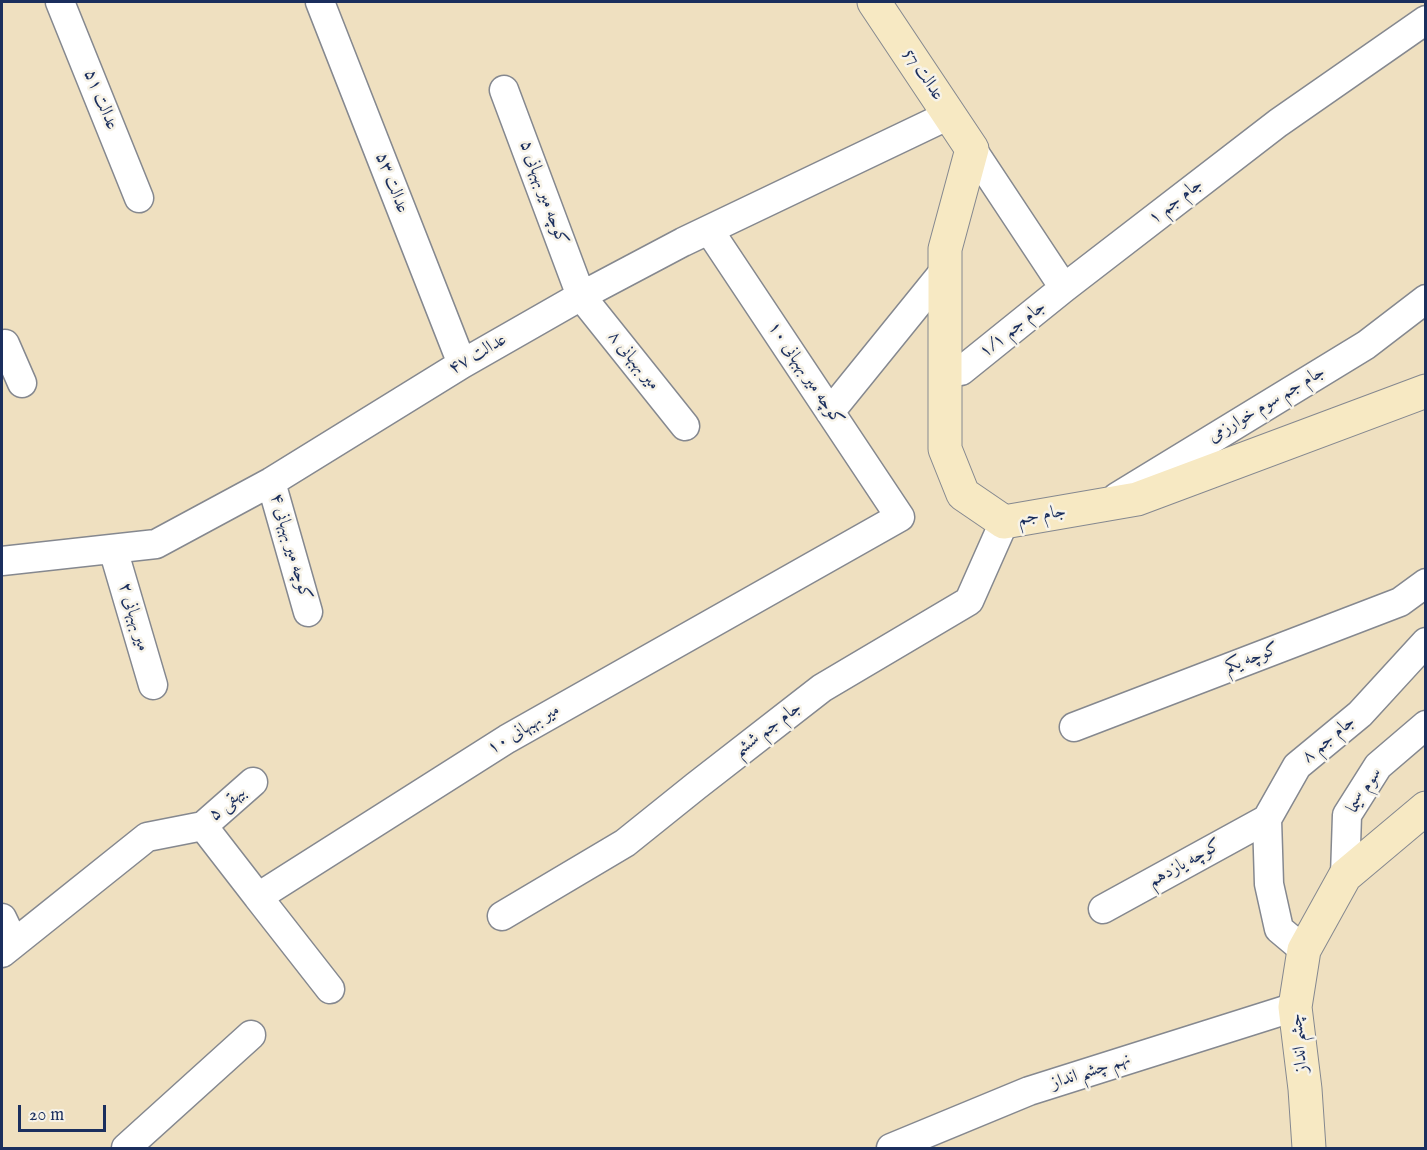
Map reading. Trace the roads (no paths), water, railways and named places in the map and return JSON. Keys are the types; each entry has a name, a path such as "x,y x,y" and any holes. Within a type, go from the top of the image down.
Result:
{"street":[{"name":"عدالت ۵۱","path":"60,2 139,198"},
{"name":"عدالت ۵۳","path":"320,2 462,364"},
{"name":"عدالت 57","path":"874,2 972,149"},
{"name":"۱ جام جم","path":"1064,288 1278,123 1425,20"},
{"name":"کوچه میر بهبهانی ۵","path":"504,90 581,296"},
{"name":"عدالت ۴۷","path":"2,561 156,544 271,482 462,364 581,296 683,242 950,115"},
{"path":"972,149 1064,288"},
{"name":"جام جم","path":"972,149 945,249 945,449 963,494 1004,522 1137,499 1425,391"},
{"name":"کوچه میر بهبهانی ۱۰","path":"709,230 900,518"},
{"path":"830,412 945,270"},
{"name":"۱/۱ جام جم","path":"961,371 1064,288"},
{"name":"۸ میر بهبهانی","path":"581,296 685,426"},
{"name":"جام جم سوم خوارزمی","path":"1103,505 1366,345 1425,299"},
{"path":"2,346 5,344 22,383"},
{"name":"کوچه میر بهبهانی ۴","path":"271,482 308,612"},
{"name":"۱۰ میر بهبهانی","path":"258,897 507,739 900,518"},
{"name":"جام جم ششم","path":"502,916 625,843 822,688 969,601 1004,522"},
{"name":"۲ میر بهبهانی","path":"113,549 153,685"},
{"name":"کوچه یکم","path":"1074,727 1400,602 1425,583"},
{"name":"۸ جام جم","path":"1267,819 1297,766 1360,714 1425,642"},
{"name":"سوم سیما","path":"1345,876 1347,815 1378,766 1425,725"},
{"name":"۵ بیهقی","path":"203,826 253,782"},
{"path":"1345,876 1425,808"},
{"path":"1267,819 1269,884 1279,929 1304,950"},
{"name":"کوچه یازدهم","path":"1103,909 1267,819"},
{"path":"2,918 8,948 147,837 203,826 330,989"},
{"name":"چشم انداز","path":"1309,1149 1305,1089 1295,1007 1304,950 1345,876"},
{"name":"نهم چشم انداز","path":"891,1149 1029,1091 1295,1007"},
{"path":"126,1149 251,1035"}]}
